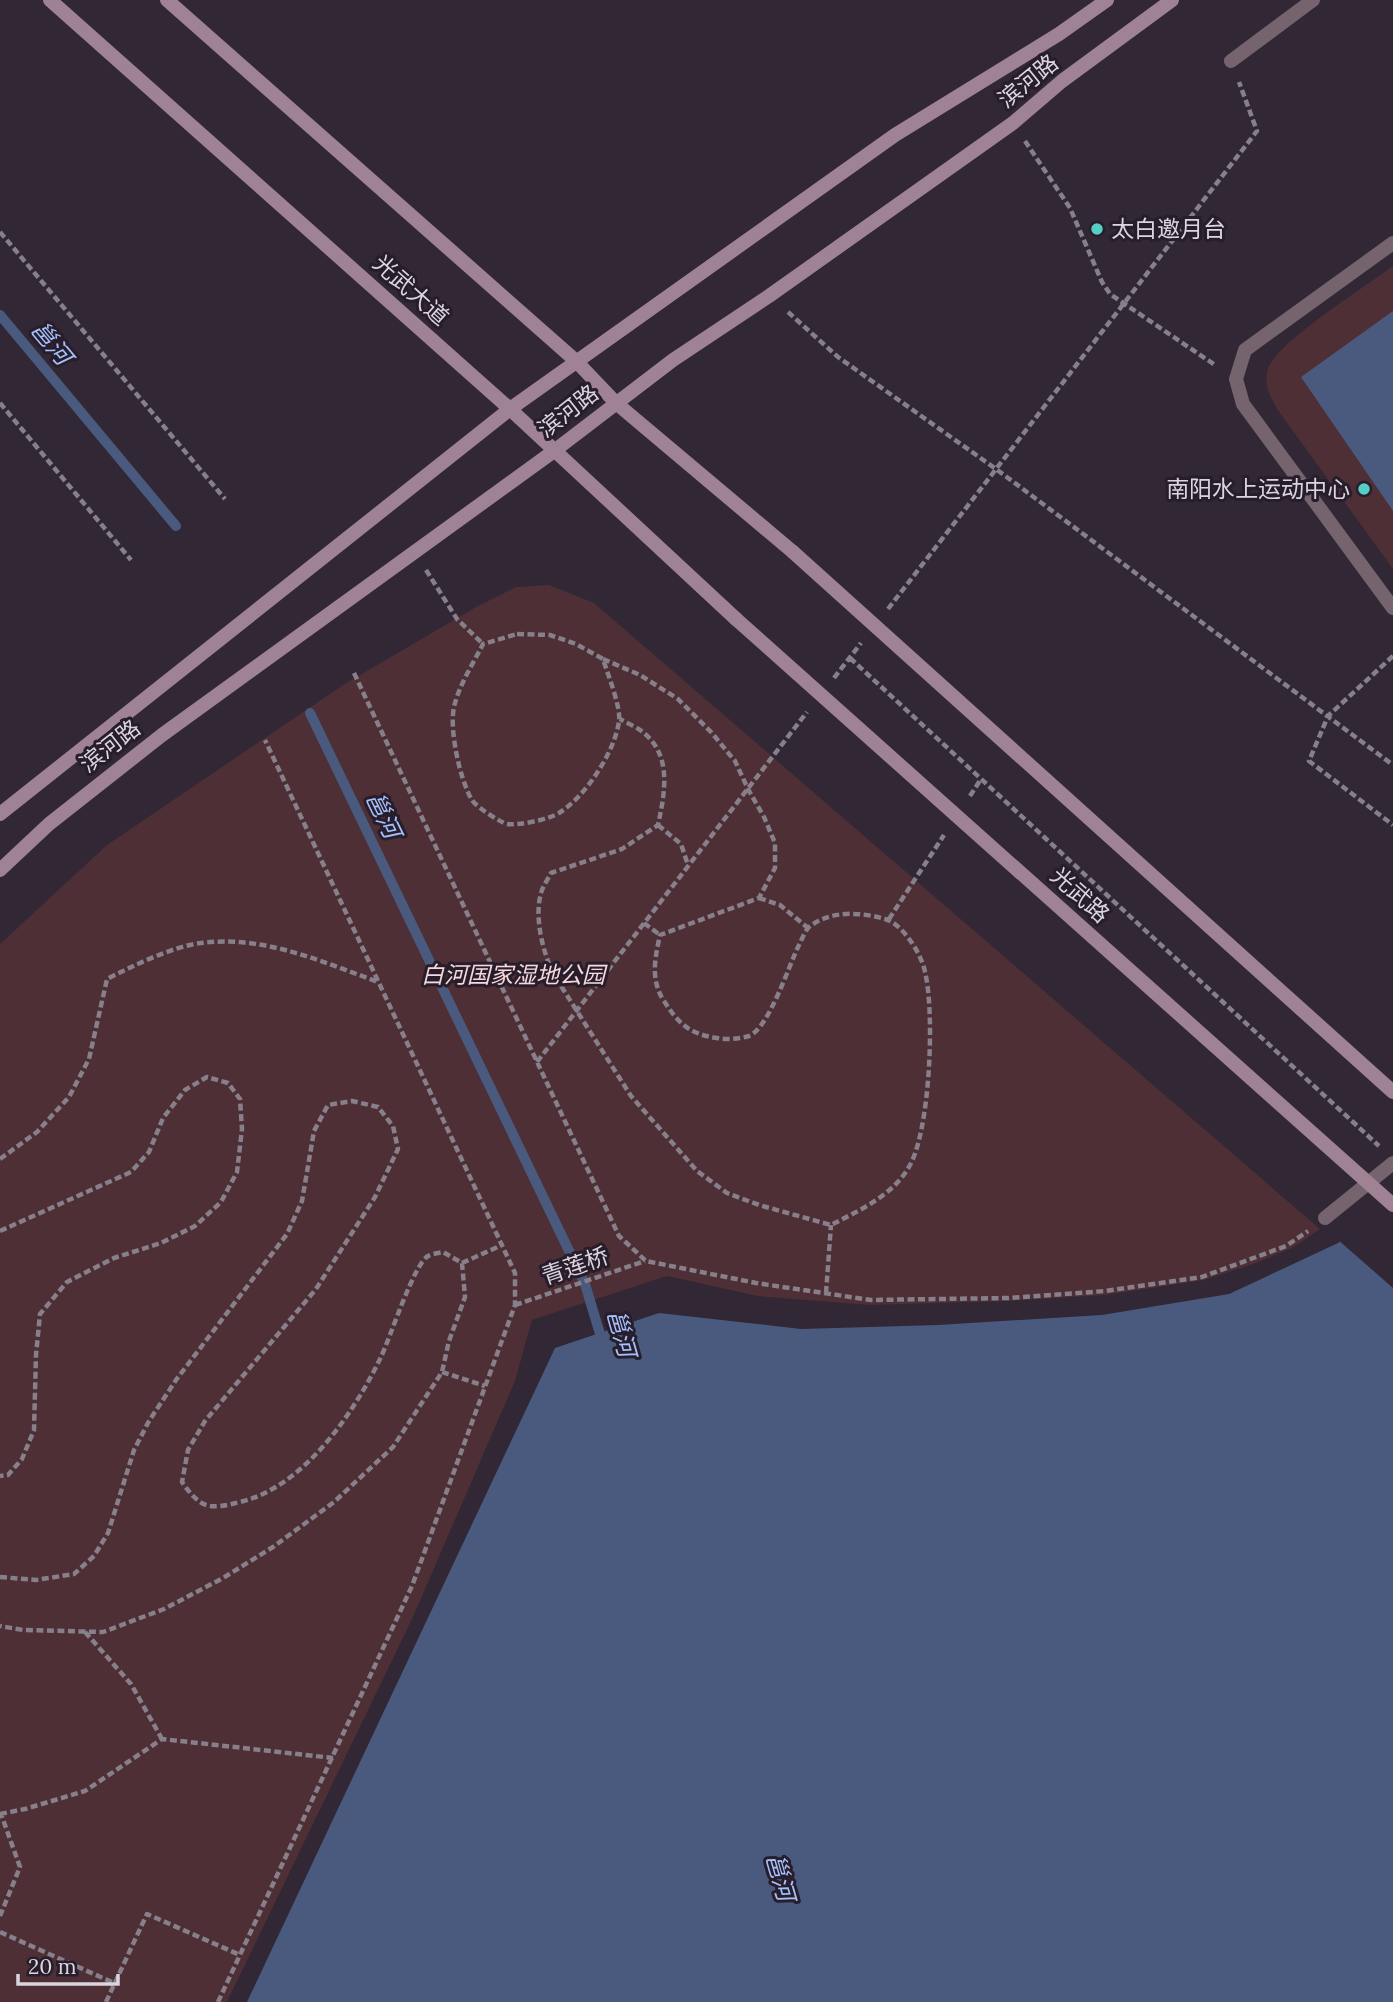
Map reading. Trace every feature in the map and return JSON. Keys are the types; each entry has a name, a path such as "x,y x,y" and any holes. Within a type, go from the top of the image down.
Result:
{"main road":[{"name":"光武大道","path":"50,0 510,409 736,619"},
{"path":"167,0 576,361 616,403 793,552 1393,1093"},
{"name":"滨河路","path":"0,814 510,409 895,135 1059,34 1107,0"},
{"name":"滨河路","path":"0,870 49,824 162,735 554,451 673,360 769,296 1013,123 1062,81 1172,0"},
{"name":"光武路","path":"736,619 1393,1205"}],"lane":[{"path":"1231,61 1313,0"},
{"path":"1393,243 1245,350 1236,379 1242,404 1393,608"},
{"path":"1325,1218 1393,1163"}],"path":[{"path":"882,616 1257,131 1231,61"},
{"path":"1013,123 1070,208 1102,282 1110,293 1236,379"},
{"path":"0,232 225,499"},
{"path":"769,296 838,357 996,469 1393,765"},
{"path":"0,403 131,560"},
{"path":"414,551 457,619 483,644"},
{"path":"603,660 620,719 613,743 579,796 557,815 530,822 506,824 473,803 464,783 455,744 454,708 467,674 483,644 517,634 550,635 576,644 603,660 640,676 678,699 735,761 775,843 775,868 759,898"},
{"path":"832,680 866,637"},
{"path":"1393,656 1328,716 1309,761 1393,825"},
{"path":"849,658 1383,1150"},
{"path":"354,673 619,1236 646,1261 756,1283 871,1300 1008,1298 1105,1291 1202,1277 1286,1246 1325,1218"},
{"path":"537,1062 816,702"},
{"path":"620,719 644,733 661,752 666,789 658,825 622,849 551,873 541,894 540,926 544,955 554,975 631,1096 697,1171 727,1193 831,1225 870,1204 896,1184 911,1165 925,1105 929,1012 925,971 912,942 889,919 852,913 829,916 808,928 766,1019 751,1035 726,1040 701,1036 678,1022 658,992 654,963 660,935"},
{"path":"218,2002 412,1586 515,1305 515,1273 265,740"},
{"path":"965,803 981,779"},
{"path":"658,825 681,844 689,866"},
{"path":"889,919 950,826"},
{"path":"660,935 759,898 780,905 808,928"},
{"path":"644,923 660,935"},
{"path":"0,1159 37,1132 69,1097 89,1059 107,979 138,962 200,943 252,943 306,955 378,982"},
{"path":"0,1231 131,1172 149,1152 163,1118 185,1090 207,1077 228,1083 240,1099 242,1129 237,1172 221,1202 195,1226 161,1243 114,1258 67,1282 40,1314 34,1430 22,1459 8,1475 0,1476"},
{"path":"0,1577 36,1580 74,1574 94,1556 108,1533 134,1450 149,1421 176,1380 287,1234 302,1201 314,1132 328,1105 352,1101 378,1107 393,1126 398,1149 375,1197 316,1289 205,1421 188,1450 182,1482 195,1501 217,1508 248,1500 277,1488 303,1466 351,1409 380,1359 412,1277 426,1257 443,1252 462,1263"},
{"path":"826,1293 831,1225"},
{"path":"462,1263 502,1245"},
{"name":"青莲桥","path":"515,1305 646,1261"},
{"path":"0,1626 23,1630 103,1632 164,1609 223,1578 273,1547 334,1502 393,1447 442,1372 449,1341 465,1297 462,1263"},
{"path":"442,1372 485,1386"},
{"path":"84,1631 131,1684 162,1739"},
{"path":"0,1916 20,1867 0,1814 85,1791 162,1739 333,1758"},
{"path":"106,2002 147,1914 240,1955"},
{"path":"0,1931 114,1983"}],"green space":[{"name":"南阳水上运动中心","path":"1393,266 1393,569 1277,409 1266,380 1274,358 1287,345"},
{"name":"白河国家湿地公园","path":"549,585 594,603 1320,1229 1294,1247 1204,1280 1105,1295 870,1305 757,1296 667,1276 532,1320 515,1381 413,1617 227,2002 0,2002 0,944 107,845 343,685 476,607 516,587"}],"water":[{"path":"1393,311 1393,511 1301,377"},
{"path":"1393,1192 1393,2002 247,2002 555,1348 659,1313 801,1329 938,1325 1102,1315 1229,1294 1338,1243"}],"pier":[{"path":"1393,1189 1393,1288 1337,1239"}],"waterway":[{"name":"邕河","path":"0,315 176,526"},
{"name":"邕河","path":"310,713 585,1284 603,1344"}],"place":[{"name":"太白邀月台","path":"1097,229"},
{"name":"南阳水上运动中心","path":"1364,489"}]}
